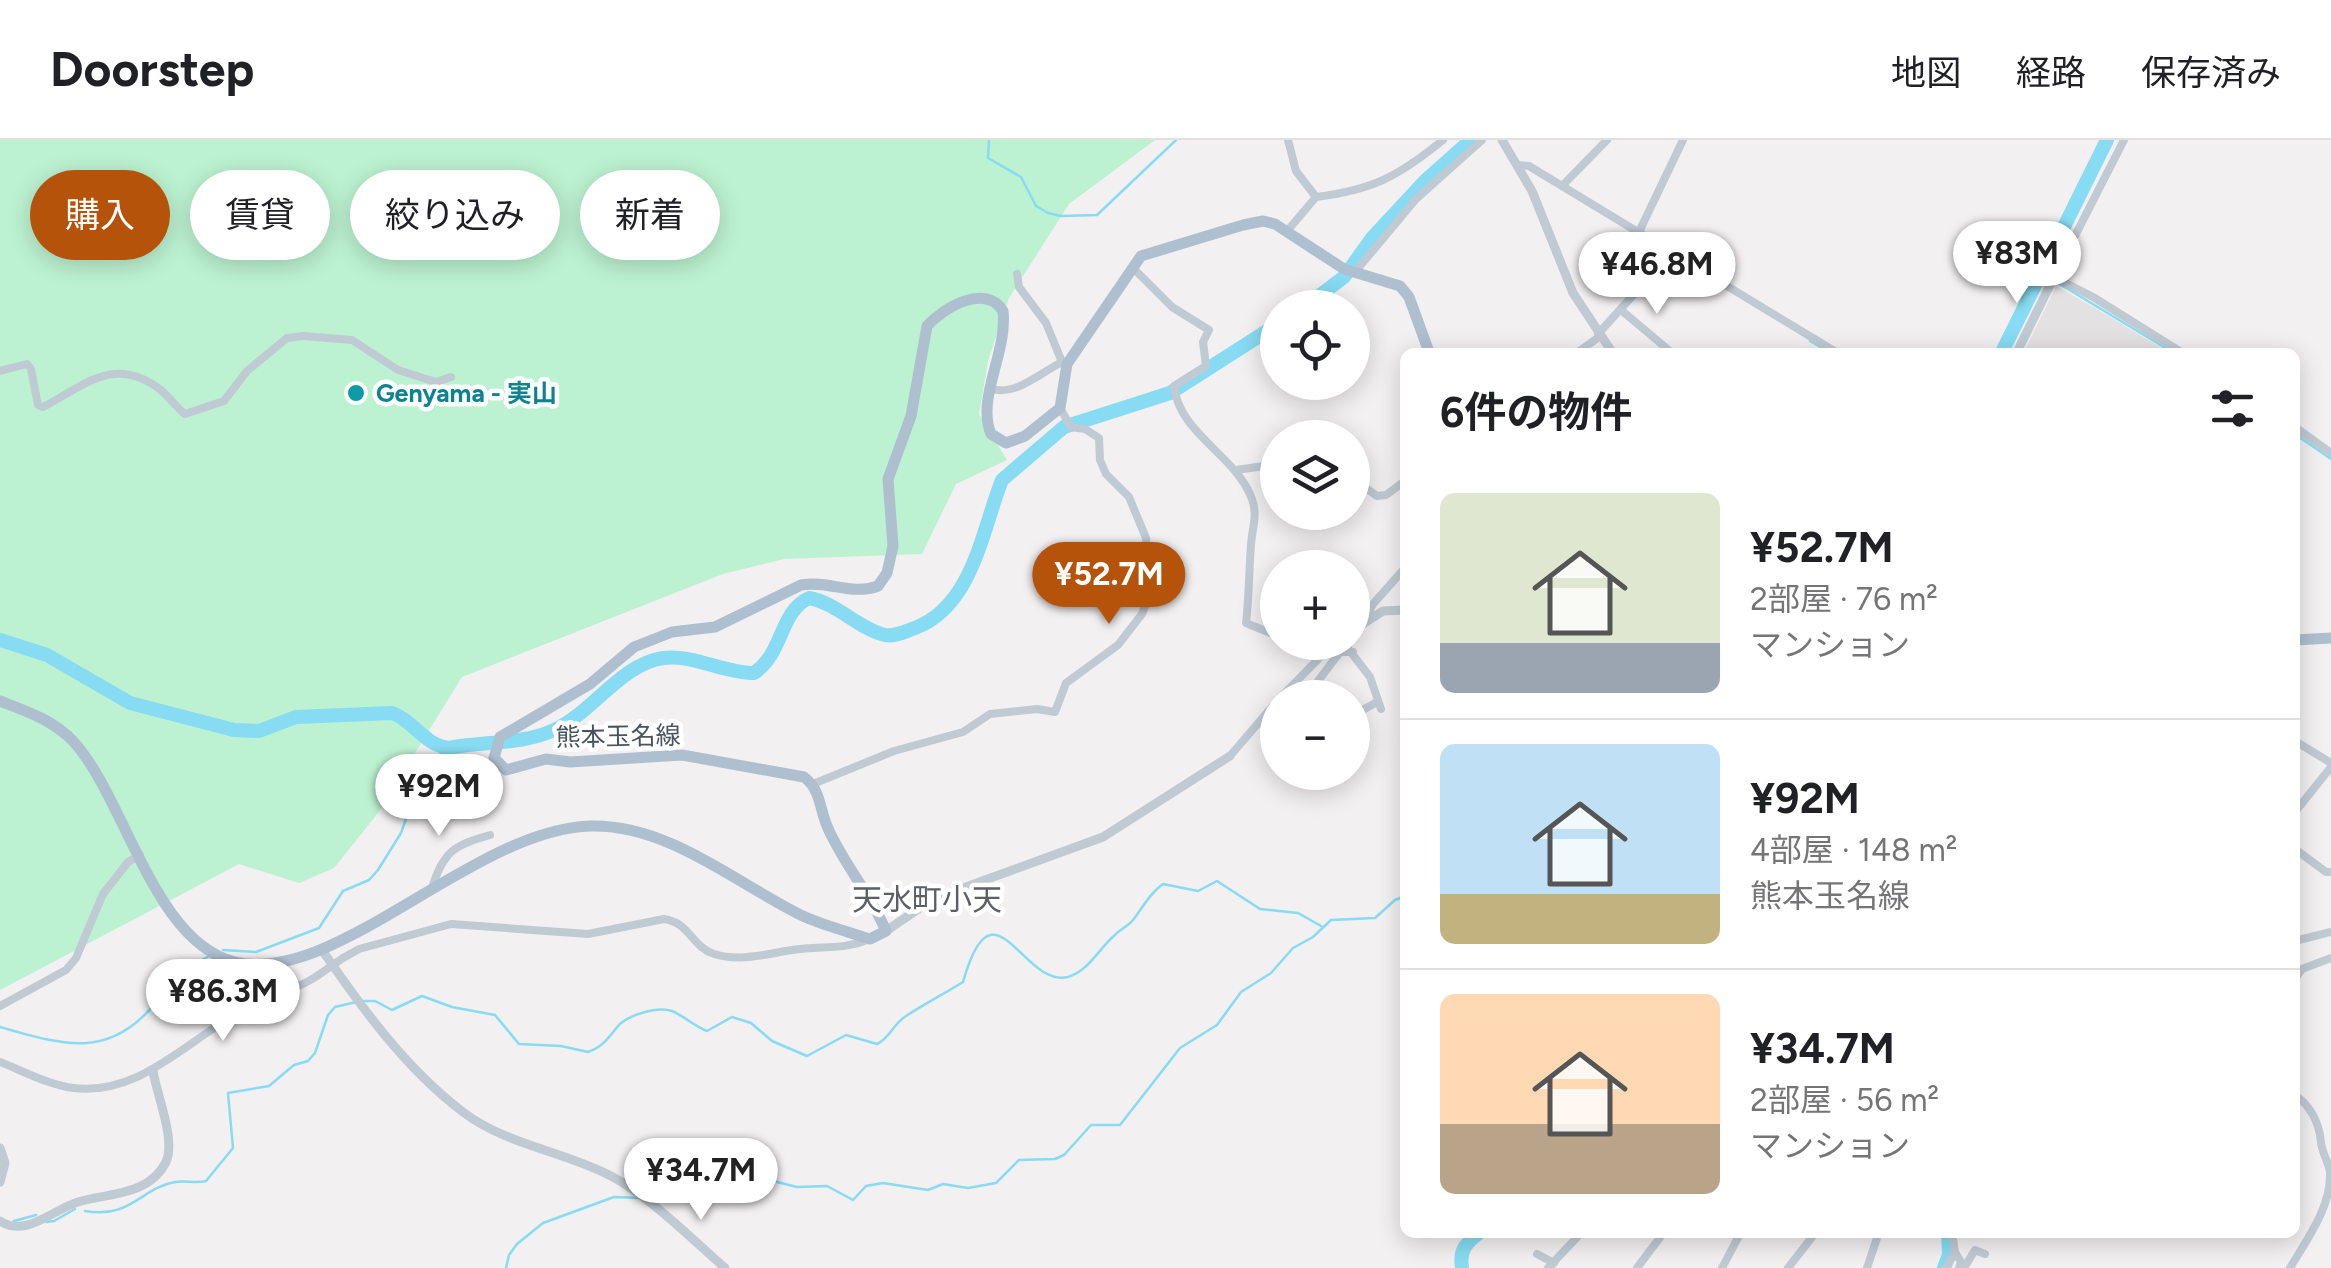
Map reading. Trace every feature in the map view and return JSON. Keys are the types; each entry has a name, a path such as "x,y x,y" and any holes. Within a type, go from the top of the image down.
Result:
{"main road":[{"path":"1060,408 1064,363 1141,256 1243,224 1262,221 1288,230 1344,269 1400,286 1409,297 1428,348"},
{"name":"熊本玉名線","path":"813,784 804,777 682,755 570,762 546,759 506,770 494,758 498,742 579,691 654,636 715,628 814,582 857,591 878,586 887,573 893,546 888,479 911,416 927,326 947,310 979,296 994,300 1003,311 1002,346 985,411 996,440 1006,443 1025,436 1060,408"},
{"path":"2300,640 2331,638"},
{"path":"0,701 47,721 71,740 90,763 166,904 188,933 222,958 258,964 322,950 510,844 558,829 604,827 639,832 669,843 808,918 870,939 886,931 827,826 813,784"}],"street":[{"path":"1288,140 1296,171 1316,197"},
{"path":"1288,230 1316,197 1364,190 1416,162 1443,140"},
{"path":"1355,272 1416,199 1482,140"},
{"path":"1502,140 1532,191 1573,292 1609,348"},
{"path":"1562,186 1607,140"},
{"path":"1638,234 1683,140"},
{"path":"2019,348 2124,140"},
{"path":"1517,166 1528,166 1829,348"},
{"path":"1583,348 1672,252"},
{"path":"1132,267 1172,307 1209,330 1203,342 1206,366 1174,386 1174,392 1196,430 1236,470 1255,513 1246,623 1260,629"},
{"path":"992,390 1019,388 1064,363 1046,323 1019,288 1017,274"},
{"path":"2054,277 2176,348"},
{"path":"1621,310 1666,348"},
{"path":"0,371 27,364 32,369 38,405 43,407 96,376 131,374 161,390 185,414 224,401 247,371 287,338 352,340 398,370 436,382 450,377"},
{"path":"813,784 894,751 963,732 990,714 1038,709 1056,712 1066,682 1118,645 1142,614 1152,590 1146,538 1128,497 1106,474 1099,438 1069,424 1060,408"},
{"path":"2300,430 2331,453"},
{"path":"1236,470 1260,467"},
{"path":"1370,491 1377,496 1386,495 1400,485"},
{"path":"1400,574 1370,610 1372,616 1400,609"},
{"path":"1299,680 1320,660"},
{"path":"1318,680 1334,660"},
{"path":"1358,660 1370,677 1379,705 1370,708"},
{"path":"886,931 933,899 1103,837 1230,756 1260,721"},
{"path":"2300,744 2331,765 2300,805"},
{"path":"432,888 440,862 464,842 490,834"},
{"path":"2300,853 2331,872"},
{"path":"0,1006 66,970 76,958 103,894 128,862 140,855"},
{"path":"164,998 165,1004 191,993 226,986 277,992 301,986 358,948 451,924 588,934 664,919 684,925 710,952 751,958 804,948 835,950 870,939"},
{"path":"2300,940 2331,932"},
{"path":"322,950 406,1059 476,1120 581,1162 632,1189 725,1268"},
{"path":"2300,972 2331,958"},
{"path":"0,1062 68,1088 120,1083 153,1072 225,1020 277,992"},
{"path":"0,1221 17,1228 28,1226 84,1200 123,1194 156,1174 165,1164 170,1138 153,1072"},
{"path":"2290,1268 2329,1194 2330,1176 2320,1129 2311,1110 2300,1100"},
{"path":"0,1148 5,1163 0,1182"},
{"path":"1538,1254 1551,1265 1576,1238"},
{"path":"1638,1268 1660,1238"},
{"path":"1722,1268 1739,1238"},
{"path":"1788,1268 1811,1238"},
{"path":"1867,1268 1877,1238"},
{"path":"1946,1268 1955,1252 1953,1238"},
{"path":"1962,1268 1975,1250 1985,1254"},
{"path":"1955,1252 1962,1268"}],"shaded area":[{"path":"2056,286 2161,348 2026,348"}],"green space":[{"path":"0,140 1155,140 1069,204 1009,298 988,361 979,414 1007,460 956,484 922,554 784,559 723,574 462,677 378,813 334,868 299,883 239,864 0,990"}],"waterway":[{"path":"989,140 988,158 1021,177 1036,206 1061,216 1097,215 1176,140"},
{"path":"1327,290 1344,277 1372,238 1425,181 1471,140"},
{"path":"2004,348 2107,140"},
{"path":"2040,272 2046,276"},
{"path":"2058,283 2165,348"},
{"path":"0,640 47,655 130,703 234,730 259,731 296,717 392,713 432,742 448,748 542,735 568,722 620,679 648,662 675,657 754,673 771,655 792,613 809,598 885,635 904,632 935,617 963,585 1002,480 1064,427 1170,393 1260,336"},
{"path":"1810,341 1822,348"},
{"path":"2300,437 2331,459"},
{"path":"223,950 256,952 319,928 343,891 369,880 378,870 401,833 424,768 448,748"},
{"path":"364,1001 375,1001 392,1010 422,996 452,1007 495,1015 519,1044 588,1052 602,1044 623,1022 643,1012 672,1011 707,1031 732,1017 751,1023 772,1041 807,1056 846,1035 877,1044 906,1016 963,982 975,951 986,937 998,935 1052,976 1075,974 1131,922 1163,884 1198,891 1217,881 1260,909 1298,913 1321,926"},
{"path":"647,1194 669,1176 728,1157 749,1175 797,1187 827,1186 853,1200 866,1186 883,1183 928,1190 943,1184 968,1188 996,1183 1019,1160 1064,1155 1091,1125 1120,1125 1180,1048 1217,1025 1241,992 1271,973 1293,948 1313,937 1331,920 1375,918 1400,898"},
{"path":"156,996 158,984 211,955"},
{"path":"85,1211 114,1211 163,1185 206,1181 233,1148 228,1093 269,1086 294,1065 308,1061 315,1053 328,1015 335,1007 356,1002"},
{"path":"0,1027 62,1042 100,1041 135,1024 152,1007"},
{"path":"506,1268 517,1244 543,1223 614,1197 640,1198"},
{"path":"47,1222 75,1209"},
{"path":"14,1221 36,1215"},
{"path":"1462,1268 1465,1247 1473,1238"},
{"path":"1944,1268 1949,1255 1948,1238"}],"place":[{"name":"Genyama - 実山","path":"356,393"}],"district":[{"name":"天水町小天","path":"927,900"}]}
